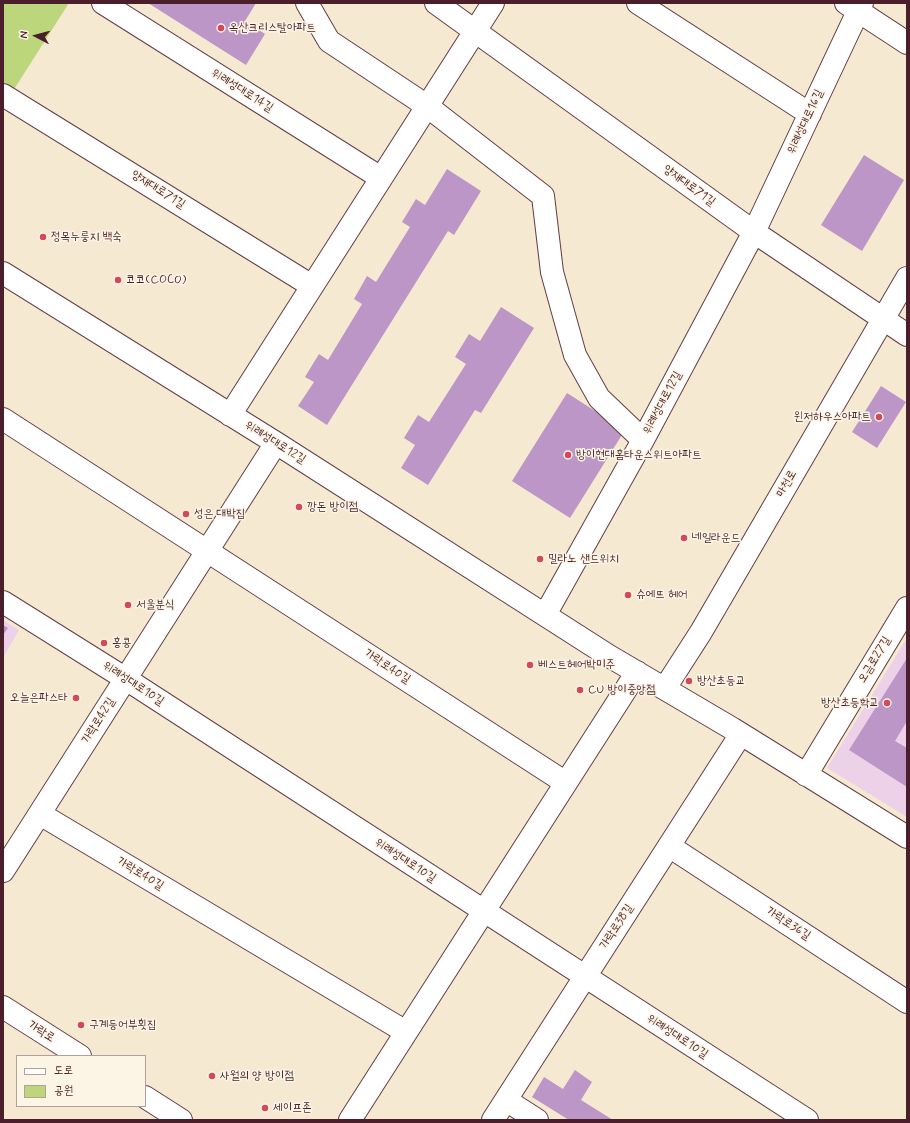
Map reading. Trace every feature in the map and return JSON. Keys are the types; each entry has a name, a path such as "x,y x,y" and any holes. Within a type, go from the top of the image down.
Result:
{"street":[{"name":"위례성대로14길","path":"103,3 381,178"},
{"path":"307,3 329,41 427,106 543,196 552,272 575,355 599,398 643,440"},
{"name":"양재대로71길","path":"436,3 474,32 754,232 907,335"},
{"path":"230,415 493,3"},
{"path":"638,3 810,114"},
{"name":"위례성대로16길","path":"754,232 810,114 855,6 907,44"},
{"name":"양재대로71길","path":"3,95 312,286"},
{"name":"위례성대로12길","path":"544,615 643,440 754,232"},
{"name":"위례성대로12길","path":"3,273 276,443 544,615 665,688"},
{"name":"마천로","path":"665,688 705,625 907,278"},
{"path":"3,419 208,550"},
{"name":"가락로42길","path":"3,871 276,443"},
{"name":"가락로40길","path":"208,550 566,783"},
{"name":"위례성대로10길","path":"3,602 126,679 807,1120"},
{"name":"오금로27길","path":"806,775 907,608"},
{"path":"350,1120 637,672"},
{"path":"665,688 907,838"},
{"name":"가락로38길","path":"493,1120 741,734"},
{"name":"가락로40길","path":"40,814 406,1032"},
{"name":"가락로36길","path":"669,846 907,1002"},
{"name":"가락로","path":"3,1007 78,1055"},
{"path":"146,1098 181,1120"},
{"path":"506,1100 537,1120"}],"shaded area":[{"path":"3,620 19,630 3,658"},
{"name":"방산초등학교","path":"907,638 907,817 827,768"}],"green space":[{"path":"3,3 69,3 11,94 3,89"}],"building":[{"name":"옥산크리스탈아파트","path":"148,3 256,3 245,21 265,34 246,65"},
{"path":"864,155 904,180 862,251 821,225"},
{"path":"447,169 481,191 454,235 448,231 327,425 298,406 314,382 305,377 319,354 328,360 362,304 354,299 367,276 376,282 410,227 402,222 416,199 425,205"},
{"path":"501,307 534,328 481,413 475,410 428,485 401,468 415,445 404,438 418,415 429,422 466,364 455,357 469,334 480,341"},
{"name":"윈저하우스아파트","path":"881,386 906,402 877,448 852,432"},
{"name":"방이현대홈타운스위트아파트","path":"567,393 625,430 570,518 512,481"},
{"path":"3,625 8,628 3,635"},
{"path":"907,658 907,721 895,741 907,748 907,787 849,750"},
{"path":"575,1070 592,1082 581,1100 613,1120 569,1120 532,1097 544,1077 563,1089"}],"place":[{"name":"옥산크리스탈아파트","path":"221,28"},
{"name":"정목누룽지 백숙","path":"43,237"},
{"name":"코코(COCO)","path":"118,280"},
{"name":"윈저하우스아파트","path":"879,417"},
{"name":"방이현대홈타운스위트아파트","path":"568,455"},
{"name":"깡돈 방이점","path":"299,507"},
{"name":"성은 대박집","path":"186,514"},
{"name":"네일라운드","path":"684,538"},
{"name":"밀라노 샌드위치","path":"540,559"},
{"name":"슈에뜨 헤어","path":"628,595"},
{"name":"서울분식","path":"128,605"},
{"name":"홍콩","path":"104,643"},
{"name":"베스트헤어박미주","path":"530,665"},
{"name":"방산초등교","path":"689,681"},
{"name":"CU 방이중앙점","path":"580,690"},
{"name":"오늘은파스타","path":"76,698"},
{"name":"방산초등학교","path":"887,703"},
{"name":"구계등어부횟집","path":"81,1025"},
{"name":"사월의 양 방이점","path":"212,1076"},
{"name":"세이프존","path":"265,1108"}]}
